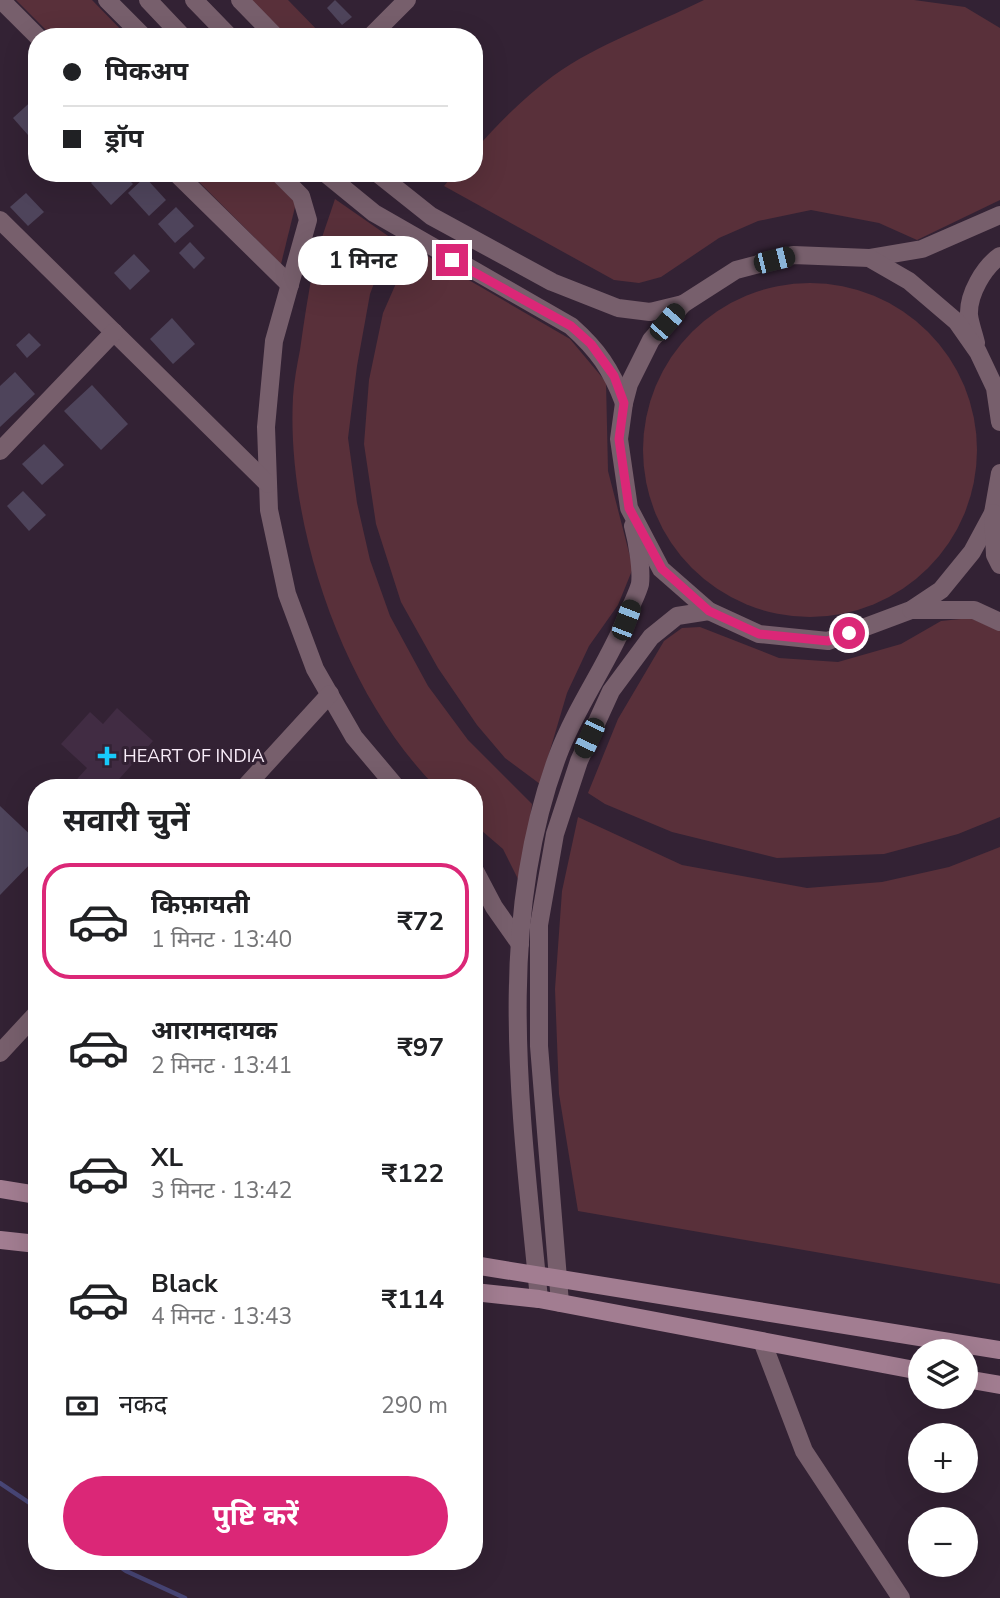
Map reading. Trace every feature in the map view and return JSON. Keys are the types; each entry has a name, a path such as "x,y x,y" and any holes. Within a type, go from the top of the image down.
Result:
{"main road":[{"path":"0,1189 28,1194"},
{"path":"0,1240 28,1243"},
{"path":"483,1266 1000,1350"},
{"path":"483,1293 539,1299 908,1369"},
{"path":"978,1381 1000,1385"}],"street":[{"path":"1,0 29,28"},
{"path":"107,0 135,28"},
{"path":"148,0 174,28"},
{"path":"194,0 221,28"},
{"path":"240,0 267,28"},
{"path":"379,28 407,0"},
{"path":"185,182 290,285"},
{"path":"287,182 301,196 308,220 274,341 266,427 269,510 287,594 315,669 354,737 389,779"},
{"path":"336,182 374,213 571,326 591,344 614,376 624,403"},
{"path":"388,182 431,216 552,282 618,308 650,312 683,304"},
{"path":"539,1299 516,1005 520,944 534,831 558,754 592,685 619,639 640,583 636,540 619,439 629,384 651,340 683,304 736,270 793,255 869,258 922,249 1000,215"},
{"path":"1,223 268,484"},
{"path":"978,352 969,313 977,285 991,262 1000,256"},
{"path":"869,258 909,281 957,322 978,352 995,388 1000,422"},
{"path":"0,451 114,332"},
{"path":"1000,473 993,513 995,555 1000,565"},
{"path":"629,508 662,569 709,611 759,634 828,641 911,610 941,590 962,567 993,513"},
{"path":"911,610 974,610 1000,622"},
{"path":"560,1303 539,1046 539,925 555,834 579,761 611,691 651,636 677,616 709,611"},
{"path":"252,779 330,694"},
{"path":"483,886 520,944"},
{"path":"0,1053 28,1023"},
{"path":"762,1341 804,1451 901,1598"}],"shaded area":[{"path":"16,0 92,0 119,28 44,28"},
{"path":"249,0 288,0 315,28 276,28"},
{"path":"704,0 914,0 965,7 1000,28 1000,200 917,240 879,223 811,210 758,221 719,238 661,277 639,283 614,280 444,186 447,182 483,182 483,142 511,112 553,76 608,44"},
{"path":"199,182 275,182 296,203 281,264"},
{"path":"335,199 391,238 370,294 357,366 348,438 357,503 370,560 390,616 428,686 468,740 532,804 521,885 503,849 483,832 483,779 429,779 403,749 374,705 348,657 327,606 299,499 293,447 295,379 306,308 321,240"},
{"path":"412,247 570,339 606,382 608,471 633,568 618,605 589,646 567,693 540,784 505,758 477,725 438,668 401,602 376,524 364,444 369,380 383,313"},
{"path":"810,283 843,286 874,296 903,311 928,332 949,357 964,386 974,417 977,450 974,483 964,514 949,543 928,568 903,589 874,604 843,614 810,617 777,614 746,604 717,589 692,568 671,543 656,514 646,483 643,450 646,417 656,386 671,357 692,332 717,311 746,296 777,286"},
{"path":"970,618 1000,631 1000,817 958,834 884,854 777,858 672,832 605,804 588,793 618,719 664,641 682,628 700,627 779,658 838,662 901,644 941,621"},
{"name":"HEART OF INDIA","path":"117,708 153,741 119,779 77,779 87,768 61,744 90,712 103,724"},
{"path":"578,817 682,865 807,888 882,882 949,867 1000,847 1000,1284 578,1211 559,1094 555,989 562,891"}],"building":[{"path":"335,0 352,17 342,25 327,8"},
{"path":"28,104 28,135 13,118"},
{"path":"131,182 133,184 111,205 91,183"},
{"path":"140,182 150,182 166,200 149,216 128,193"},
{"path":"26,193 44,212 28,226 10,207"},
{"path":"176,207 194,226 175,243 158,224"},
{"path":"190,242 205,258 194,269 179,253"},
{"path":"134,254 150,271 130,290 114,273"},
{"path":"172,318 195,344 173,364 150,339"},
{"path":"29,333 41,345 27,358 16,345"},
{"path":"15,372 35,394 0,427 0,386"},
{"path":"92,385 128,424 101,450 64,411"},
{"path":"44,444 64,465 42,485 22,464"},
{"path":"23,491 46,515 29,531 7,506"},
{"path":"0,806 28,832 28,866 0,895"}],"waterway":[{"path":"0,1483 28,1502"},
{"path":"125,1570 185,1598"}],"place":[{"name":"HEART OF INDIA","path":"107,756"}],"route":[{"path":"452,260 571,326 591,344 614,376 624,403 619,439 629,508 662,569 709,611 759,634 828,641 849,633"}]}
